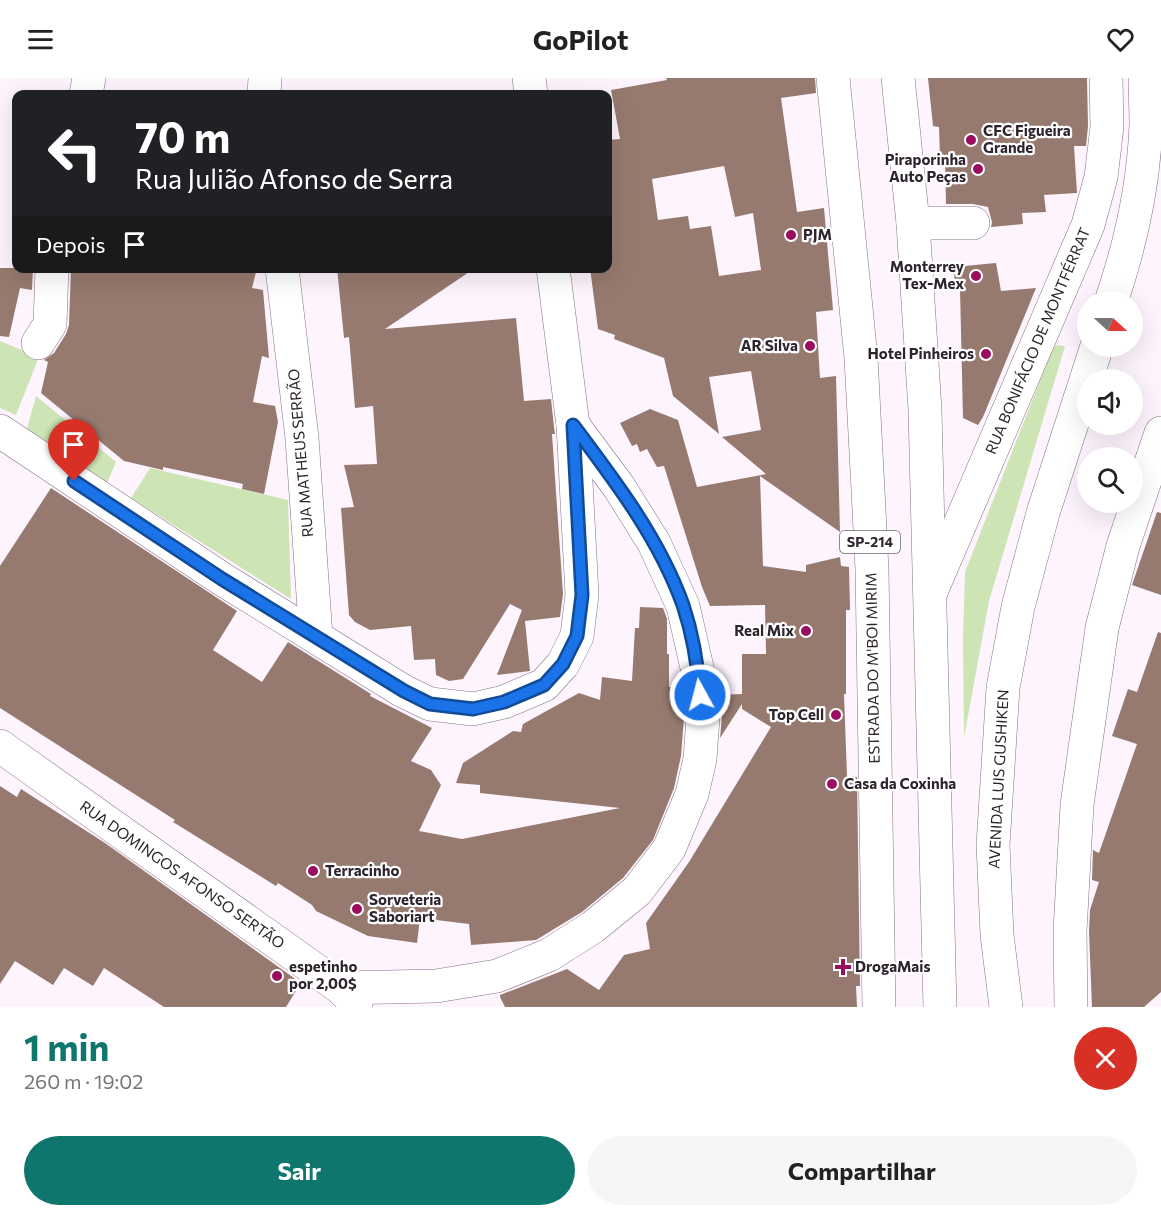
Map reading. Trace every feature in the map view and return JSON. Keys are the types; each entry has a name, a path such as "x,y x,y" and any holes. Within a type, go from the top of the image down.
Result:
{"street":[{"name":"ESTRADA DO M'BOI MIRIM","path":"833,78 861,358 872,582 879,1007"},
{"path":"898,78 913,223 925,410 940,1007"},
{"name":"RUA BONIFÁCIO DE MONTFÉRRAT","path":"930,594 1088,225 1101,177 1107,127 1106,78"},
{"path":"1115,291 1137,205 1146,125 1145,78"},
{"path":"913,223 973,223"},
{"path":"38,343 50,324 52,273"},
{"name":"RUA MATHEUS SERRÃO","path":"283,273 302,438 316,637"},
{"path":"0,431 222,579 404,691 430,704 473,709 504,702 544,685 563,664 577,636 582,595 573,425 554,273"},
{"name":"AVENIDA LUIS GUSHIKEN","path":"1006,1007 997,934 993,845 1003,688 1018,607 1040,524 1093,357"},
{"path":"343,1001 497,976 549,955 593,927 637,891 669,849 692,794 700,759 703,718 698,672 683,606 654,543 620,487 573,425"},
{"path":"1071,1007 1070,931 1077,805 1102,628 1123,546 1161,433"},
{"name":"RUA DOMINGOS AFONSO SERTÃO","path":"0,746 343,1001"}],"green space":[{"path":"0,341 39,357 16,415 0,408"},
{"path":"1054,345 1065,346 989,601 964,738 965,572"},
{"path":"36,396 116,462 107,483 25,436"},
{"path":"150,468 288,500 291,599 131,498"}],"building":[{"path":"666,78 815,78 816,93 781,98 797,212 824,208 833,310 816,312 820,378 836,376 840,532 760,476 763,566 806,572 806,565 840,557 841,566 849,567 850,610 846,610 846,694 844,694 847,776 857,777 860,986 856,986 857,1007 505,1007 500,997 500,995 567,969 599,990 624,955 650,949 646,923 689,862 771,727 742,709 742,704 720,738 722,716 719,695 742,694 742,654 766,654 765,605 710,606 664,466 657,467 647,449 640,452 637,444 632,446 620,423 650,409 678,420 697,487 766,474 722,437 761,430 751,371 709,377 719,434 673,396 664,358 614,339 615,335 598,329 591,273 612,273 612,140 620,139 611,90 667,80","holes":["724,166 735,217 753,213 761,270 719,276 711,226 690,229 688,216 658,220 652,179"]},
{"path":"928,78 1087,78 1086,146 1074,146 1077,193 1044,195 1046,212 1022,213 1023,224 991,227 988,207 973,204 946,204 945,156 940,156 939,127 933,126"},
{"name":"Hotel Pinheiros","path":"996,263 1001,291 1036,288 978,425 963,418 960,289 955,290 954,267"},
{"path":"0,268 12,268 12,273 33,273 32,290 20,288 9,337 0,336"},
{"path":"71,273 256,273 252,288 263,290 269,358 262,356 253,402 275,406 278,422 264,494 242,489 243,484 124,461 41,393 48,362 44,360 54,353 69,325"},
{"path":"338,273 468,273 385,329 516,318 524,401 551,399 555,434 552,434 563,594 560,617 525,621 530,671 497,675 522,610 510,604 463,679 449,681 436,675 435,659 414,660 411,626 370,630 355,622 349,615 341,508 354,507 344,465 377,464 373,406 355,408 349,337 344,338"},
{"path":"51,488 237,611 213,650 262,682 288,642 371,694 370,696 432,728 411,761 431,770 441,785 419,831 462,839 620,808 480,793 480,785 456,783 463,763 513,731 521,732 523,724 579,693 600,700 602,677 632,681 635,628 639,628 640,607 663,608 667,619 669,687 681,688 684,718 681,756 674,788 653,840 623,878 582,912 536,940 471,945 469,924 420,918 417,943 368,936 316,911 312,905 278,883 276,886 173,822 175,820 0,708 0,566"},
{"path":"1157,512 1161,513 1161,595 1132,585"},
{"path":"1158,632 1161,633 1161,992 1144,1007 1092,1007 1090,910 1099,882 1092,880 1093,850 1099,853 1137,744 1112,736 1128,689 1137,692"},
{"path":"0,786 17,797 21,789 105,843 301,983 286,1007 164,1007 104,968 93,986 64,968 53,985 15,961 0,984"}],"place":[{"name":"CFC Figueira Grande","path":"971,140"},
{"name":"Piraporinha Auto Peças","path":"978,169"},
{"name":"PJM","path":"791,235"},
{"name":"Monterrey Tex-Mex","path":"976,276"},
{"name":"AR Silva","path":"810,346"},
{"name":"Hotel Pinheiros","path":"986,354"},
{"name":"Real Mix","path":"806,631"},
{"name":"Top Cell","path":"836,715"},
{"name":"Casa da Coxinha","path":"832,784"},
{"name":"Terracinho","path":"313,871"},
{"name":"Sorveteria Saboriart","path":"357,909"},
{"name":"DrogaMais","path":"843,967"},
{"name":"espetinho por 2,00$","path":"277,976"}],"route":[{"path":"74,481 222,579 404,691 430,704 473,709 504,702 544,685 563,664 577,636 582,595 573,425 620,487 654,543 683,606 698,672 700,695"}]}
